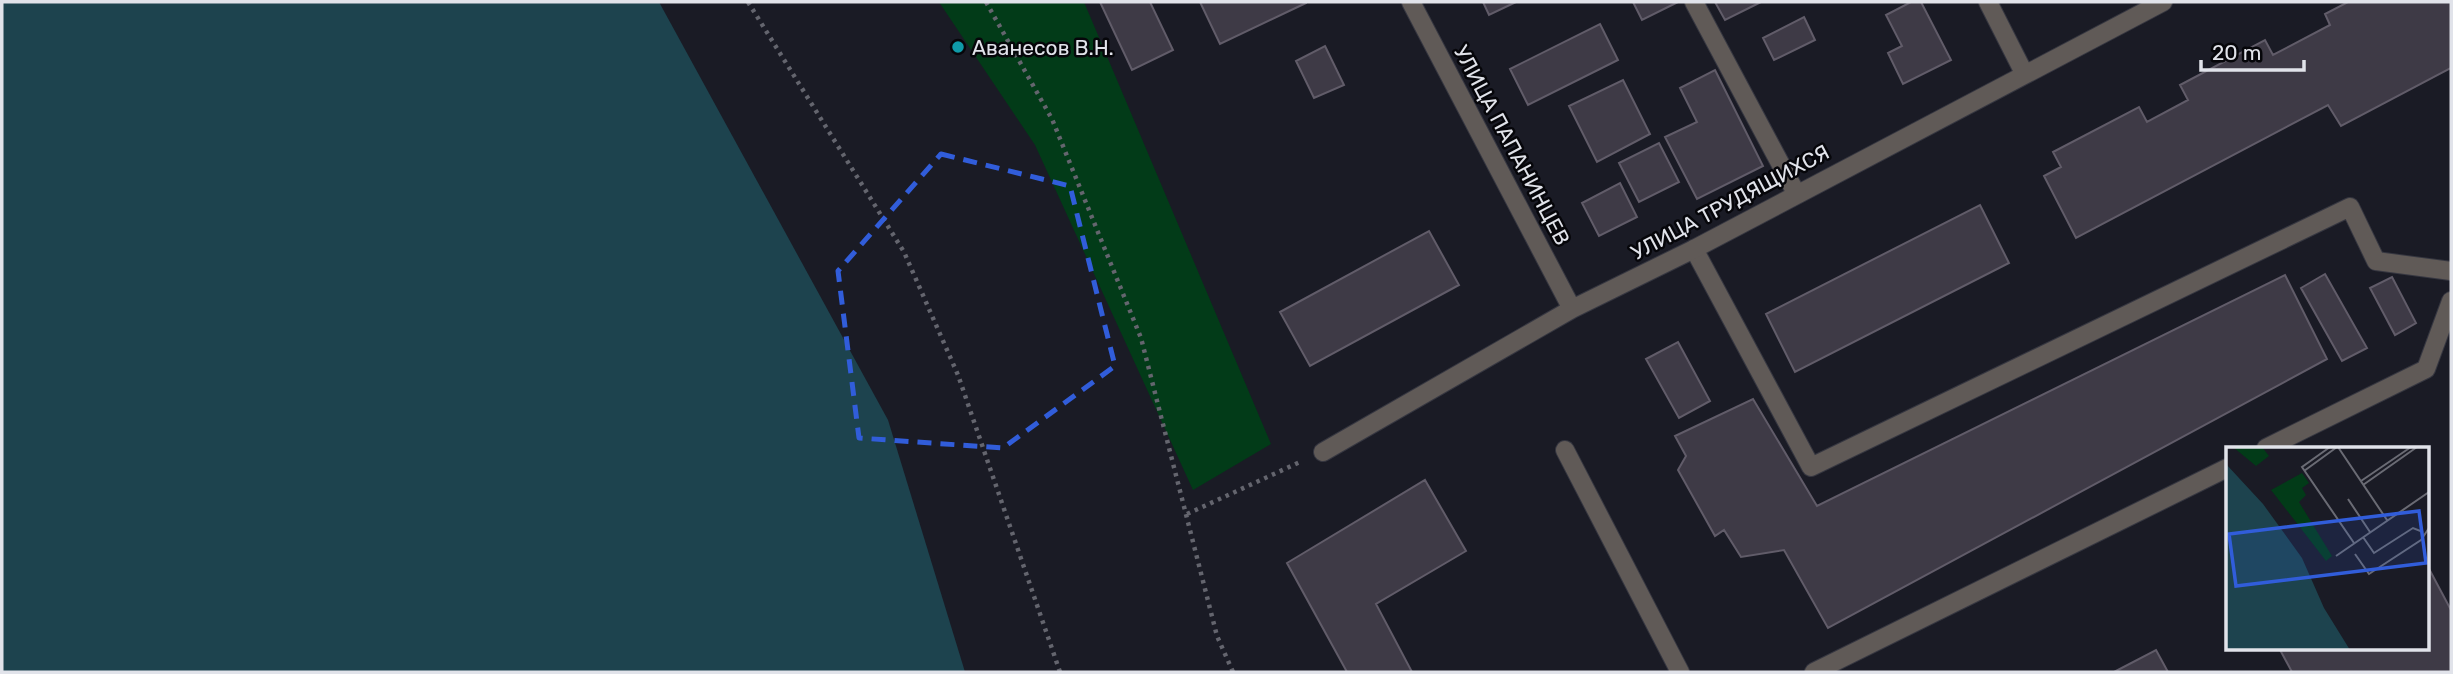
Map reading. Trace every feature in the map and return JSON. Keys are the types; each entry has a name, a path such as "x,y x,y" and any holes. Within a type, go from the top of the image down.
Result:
{"street":[{"name":"УЛИЦА ПАПАНИНЦЕВ","path":"1411,2 1572,309"},
{"path":"1694,2 1796,193"},
{"path":"1988,2 2024,73"},
{"name":"УЛИЦА ТРУДЯЩИХСЯ","path":"1323,452 1572,309 1694,248 2163,2"},
{"path":"1694,248 1811,467 2350,207 2376,261 2451,271"},
{"path":"2268,447 2426,369 2451,300"},
{"path":"1565,450 1680,672"},
{"path":"1814,672 2226,468"}],"path":[{"path":"748,2 904,252 958,375 1060,672"},
{"path":"986,2 1052,118 1141,338 1217,636 1233,672"},
{"path":"1187,514 1323,452"}],"highlighted area":[{"path":"941,154 1070,186 1115,366 1003,448 859,438 838,271"}],"green space":[{"path":"939,2 1084,2 1271,444 1193,490 1035,145"}],"water":[{"path":"2,2 659,2 888,420 965,672 2,672"}],"building":[{"path":"1100,2 1150,2 1173,50 1132,70"},
{"path":"1200,2 1306,2 1306,3 1220,44"},
{"path":"1483,2 1516,2 1489,15"},
{"path":"1633,2 1678,2 1642,20"},
{"path":"1715,2 1761,2 1725,20"},
{"path":"1911,2 1921,2 1951,60 1903,84 1888,53 1902,46 1886,15"},
{"path":"2348,2 2451,2 2451,68 2341,126 2328,105 2076,238 2044,176 2061,167 2053,152 2139,107 2147,122 2188,100 2180,85 2265,40 2273,55 2330,25 2325,14"},
{"path":"1804,17 1815,40 1774,60 1763,38"},
{"path":"1600,24 1618,60 1528,105 1510,69"},
{"path":"1325,46 1344,85 1314,98 1296,61"},
{"path":"1715,70 1763,166 1697,199 1665,137 1697,122 1680,88"},
{"path":"1623,80 1650,134 1597,162 1569,106"},
{"path":"1659,143 1679,182 1639,202 1619,163"},
{"path":"1620,183 1637,217 1599,236 1582,203"},
{"path":"1980,205 2009,263 1795,372 1766,314"},
{"path":"1429,231 1459,285 1310,366 1280,312"},
{"path":"2325,274 2367,348 2342,361 2301,288"},
{"path":"2285,275 2327,359 1828,628 1784,550 1741,557 1724,530 1715,536 1678,470 1686,456 1675,436 1753,399 1817,506"},
{"path":"2392,277 2416,323 2395,335 2370,288"},
{"path":"1678,342 1710,401 1679,418 1646,359"},
{"path":"1425,480 1466,551 1376,604 1412,672 1347,672 1287,563"},
{"path":"2428,567 2451,610 2451,672 2292,672 2280,650 2428,650"},
{"path":"2156,650 2168,672 2114,672"}],"place":[{"name":"Аванесов В.Н.","path":"958,47"}]}
